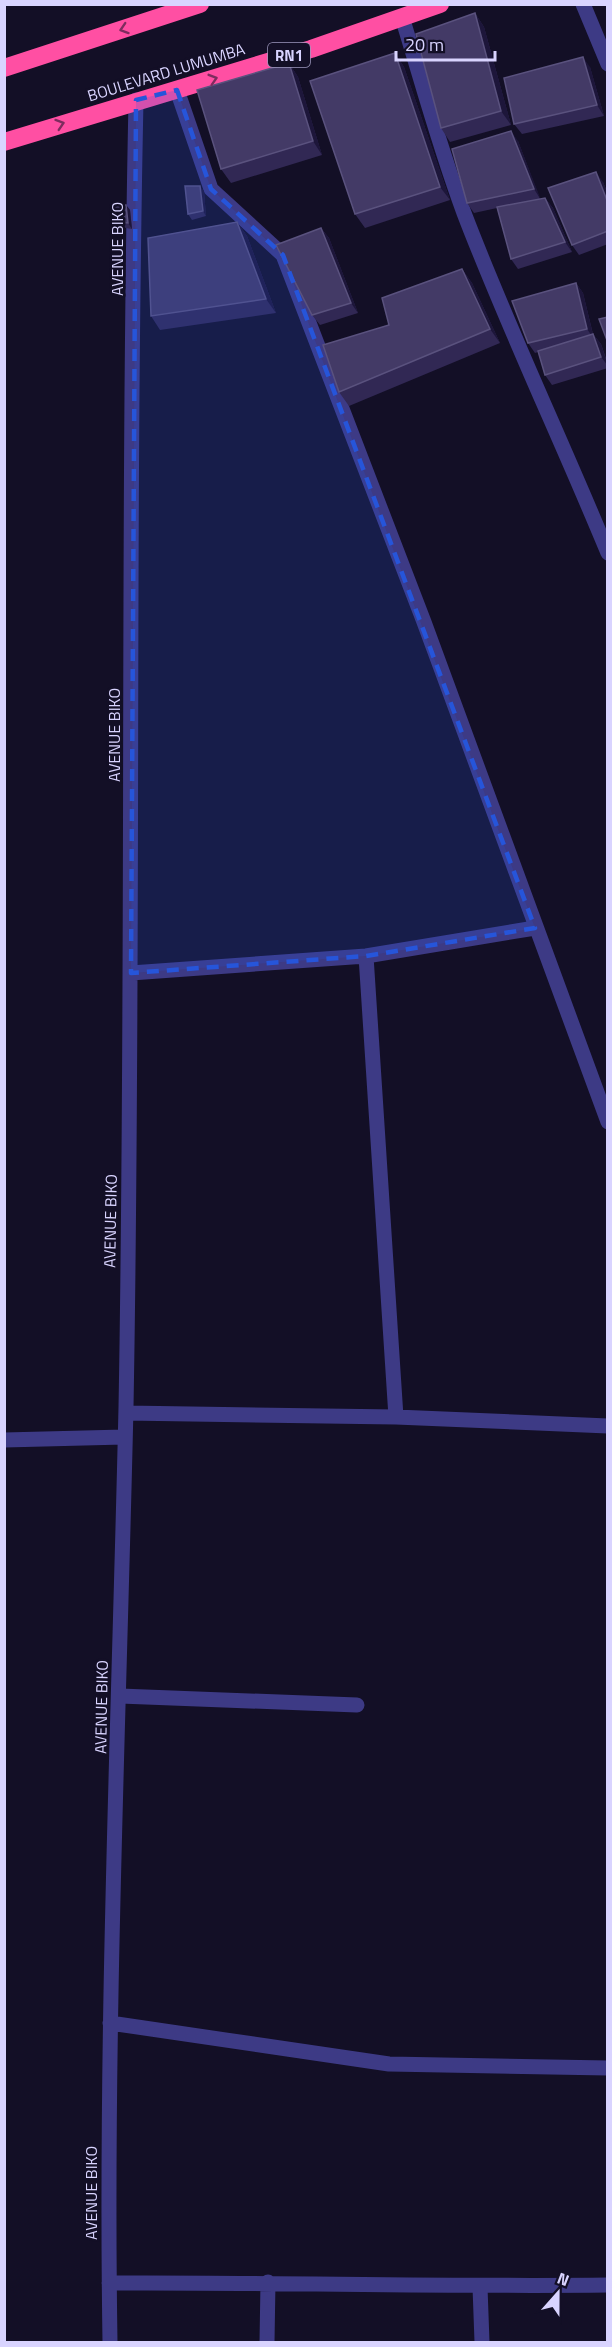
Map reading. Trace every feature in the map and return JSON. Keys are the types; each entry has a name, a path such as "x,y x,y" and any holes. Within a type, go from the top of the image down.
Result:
{"highway":[{"path":"4,68 200,4"},
{"name":"BOULEVARD LUMUMBA","path":"4,142 136,100 177,90 440,4"}],"street":[{"path":"148,21 161,4"},
{"path":"583,4 608,64"},
{"path":"402,17 463,210 510,328 565,448 608,553"},
{"path":"177,90 212,189 283,255 424,622 608,1122"},
{"name":"AVENUE BIKO","path":"110,2343 110,2023 126,1413 136,100"},
{"path":"131,973 366,956 536,928"},
{"path":"366,956 396,1418"},
{"path":"126,1413 396,1418 608,1426"},
{"path":"4,1440 124,1437"},
{"path":"120,1696 357,1705"},
{"path":"110,2023 389,2064 608,2068"},
{"path":"109,2283 268,2282 480,2287 608,2285"},
{"path":"267,2343 268,2282"},
{"path":"480,2287 482,2343"}],"highlighted area":[{"path":"177,90 211,189 283,255 535,928 366,956 131,973 136,100"}],"building":[{"path":"475,13 501,111 441,128 416,34"},
{"path":"395,53 440,187 355,214 310,81"},
{"path":"583,57 597,105 514,124 504,78"},
{"path":"289,63 313,141 221,169 197,90"},
{"path":"511,131 534,189 467,203 452,149"},
{"path":"596,172 608,203 608,231 572,245 548,188"},
{"path":"185,186 200,186 203,211 188,214"},
{"path":"545,198 565,242 511,259 497,207"},
{"path":"126,205 128,223 115,222 112,206"},
{"path":"237,222 266,299 151,316 148,238"},
{"path":"321,228 351,303 312,315 276,245"},
{"path":"462,269 490,329 339,392 323,345 389,325 382,298"},
{"path":"576,283 587,329 528,343 512,301"},
{"path":"608,317 608,343 599,319"},
{"path":"593,334 601,357 545,375 538,351"}]}
